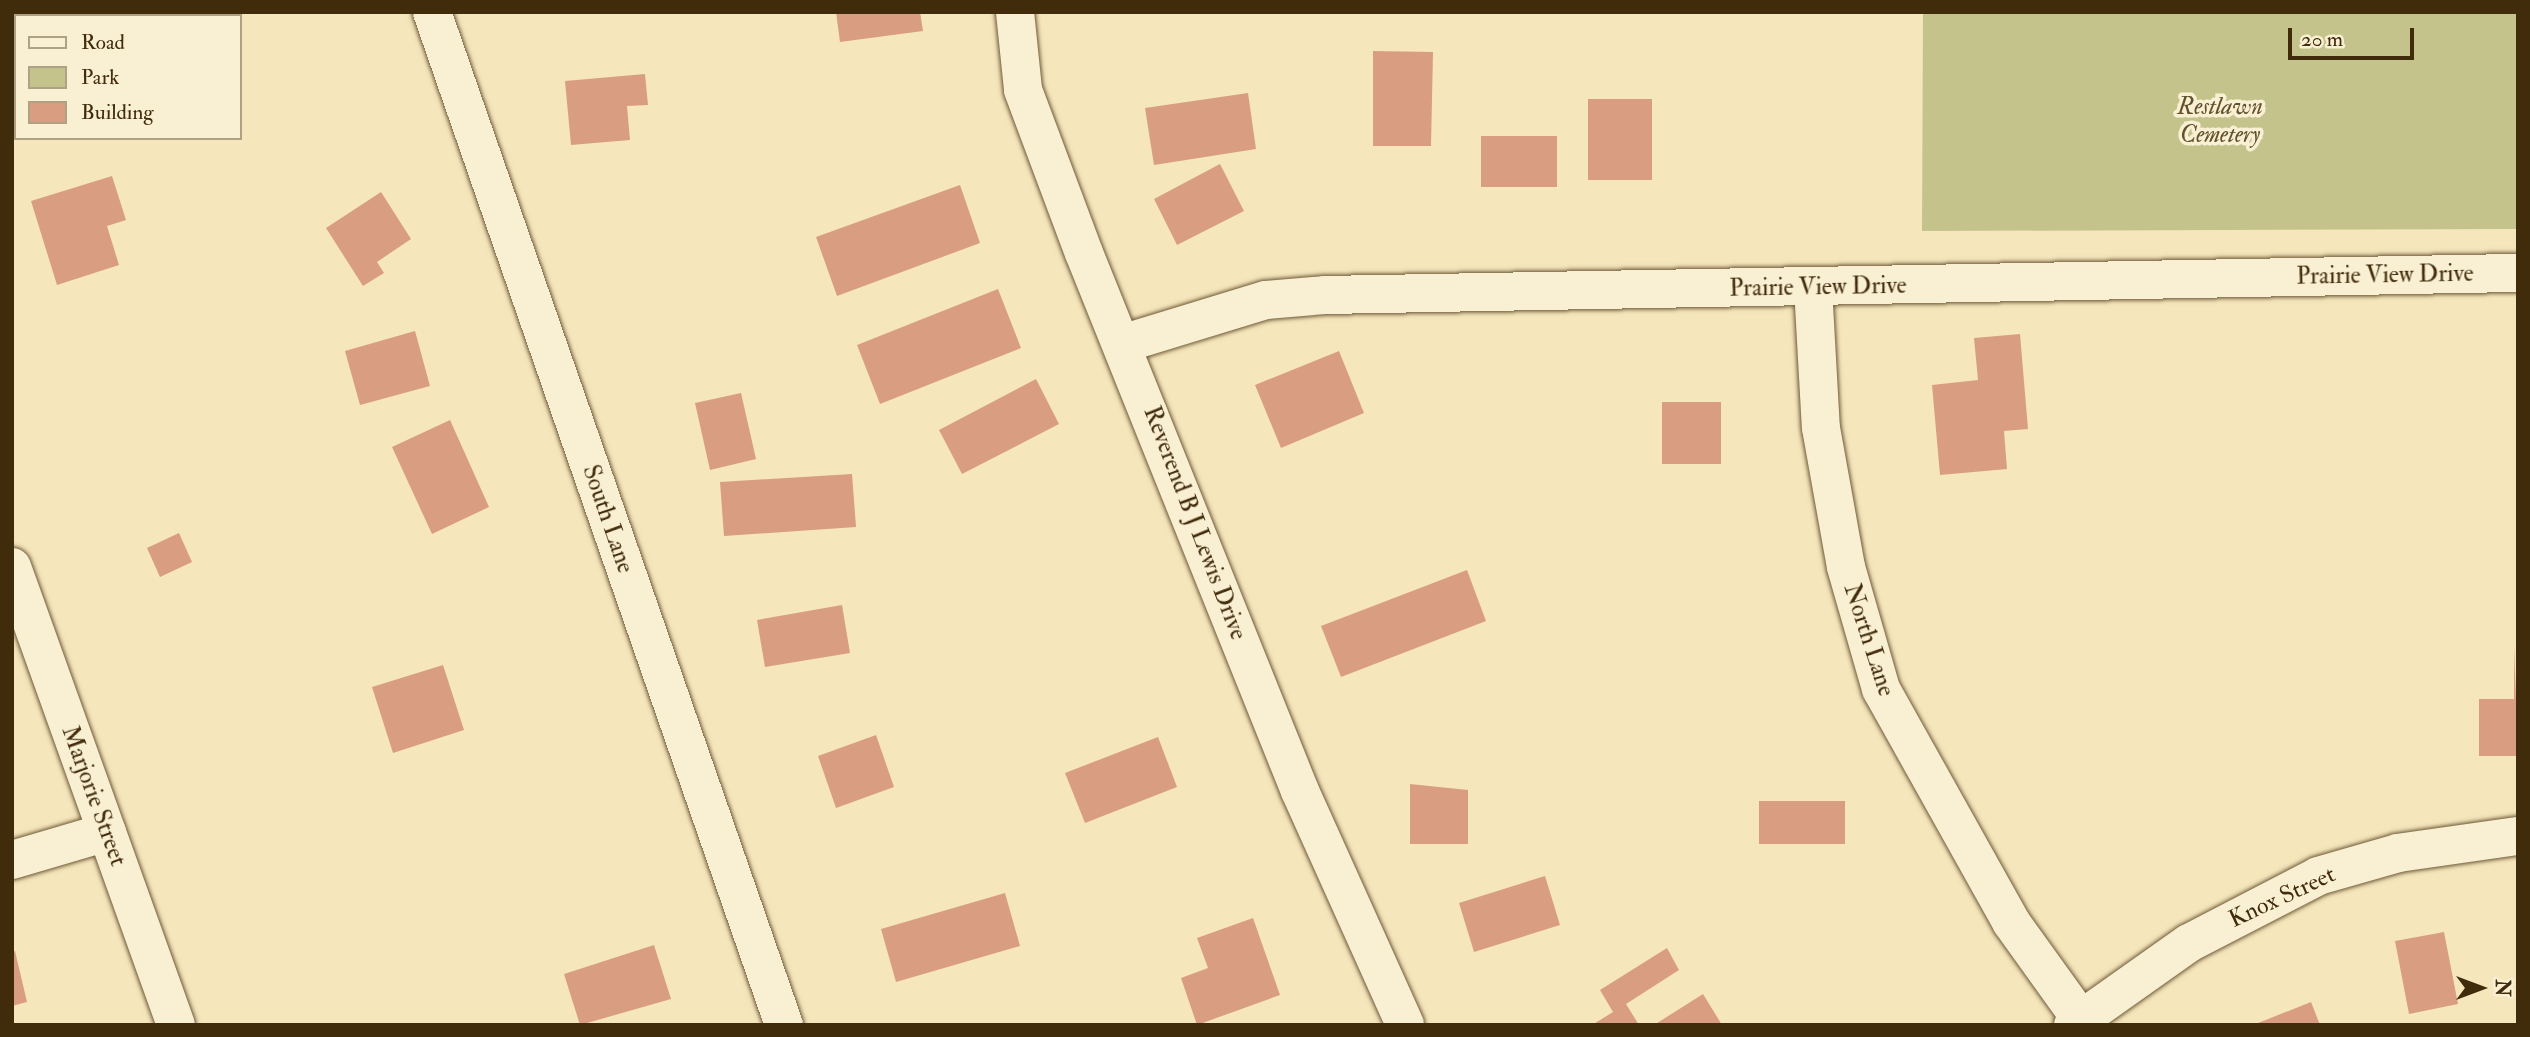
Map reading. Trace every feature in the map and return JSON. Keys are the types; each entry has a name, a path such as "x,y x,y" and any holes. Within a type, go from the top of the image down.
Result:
{"street":[{"name":"South Lane","path":"432,12 784,1025"},
{"name":"Reverend B J Lewis Drive","path":"1015,12 1023,90 1300,792 1405,1025"},
{"name":"Prairie View Drive","path":"1125,343 1266,300 2518,272"},
{"name":"North Lane","path":"1813,287 1821,428 1846,567 1881,689 2011,922 2080,1023"},
{"name":"Marjorie Street","path":"12,567 176,1025"},
{"path":"12,860 107,832"},
{"name":"Knox Street","path":"2080,1023 2189,943 2318,876 2398,853 2518,836"}],"green space":[{"name":"Restlawn Cemetery","path":"1923,12 2518,12 2518,229 1922,231"}],"building":[{"path":"12,12 28,14 14,14 12,49"},
{"path":"836,12 920,12 923,31 840,42"},
{"path":"1373,51 1433,52 1431,146 1373,146"},
{"path":"645,74 648,105 627,106 630,140 571,145 565,81"},
{"path":"1248,93 1256,149 1154,165 1145,108"},
{"path":"1588,99 1652,99 1652,180 1588,180"},
{"path":"1481,136 1557,136 1557,187 1481,187"},
{"path":"1220,164 1244,211 1177,245 1154,199"},
{"path":"112,176 126,220 107,226 119,265 57,285 31,201"},
{"path":"960,185 980,243 837,296 816,237"},
{"path":"381,192 411,239 377,262 384,273 363,286 326,228"},
{"path":"998,289 1021,348 880,404 857,345"},
{"path":"415,331 430,386 360,405 345,351"},
{"path":"2020,334 2028,429 2004,431 2007,469 1940,475 1932,385 1978,380 1974,338"},
{"path":"1339,351 1364,413 1281,448 1255,385"},
{"path":"1036,379 1059,424 962,474 939,430"},
{"path":"741,393 756,459 710,470 695,403"},
{"path":"1662,402 1721,402 1721,464 1662,464"},
{"path":"450,420 489,507 432,534 392,447"},
{"path":"852,474 856,527 724,536 720,482"},
{"path":"179,533 192,562 160,577 147,548"},
{"path":"1467,570 1486,621 1341,677 1321,626"},
{"path":"842,605 850,653 765,667 757,620"},
{"path":"2514,645 2518,756 2479,756 2479,699 2514,699"},
{"path":"443,665 464,730 393,753 372,687"},
{"path":"876,735 894,787 836,808 818,756"},
{"path":"1158,737 1177,787 1085,823 1065,773"},
{"path":"1410,784 1468,790 1468,844 1410,844"},
{"path":"1759,801 1845,801 1845,844 1759,844"},
{"path":"1545,876 1560,925 1474,952 1459,903"},
{"path":"1005,893 1020,946 896,982 881,929"},
{"path":"1253,918 1280,995 1197,1025 1181,978 1208,968 1197,938"},
{"path":"2444,932 2458,1004 2409,1014 2395,941"},
{"path":"654,945 671,999 580,1025 564,974"},
{"path":"1667,948 1679,970 1626,1004 1639,1025 1592,1025 1613,1012 1600,990"},
{"path":"15,951 27,1002 12,1006 12,952"},
{"path":"1703,994 1722,1025 1654,1025"},
{"path":"2311,1002 2320,1025 2253,1025"}]}
